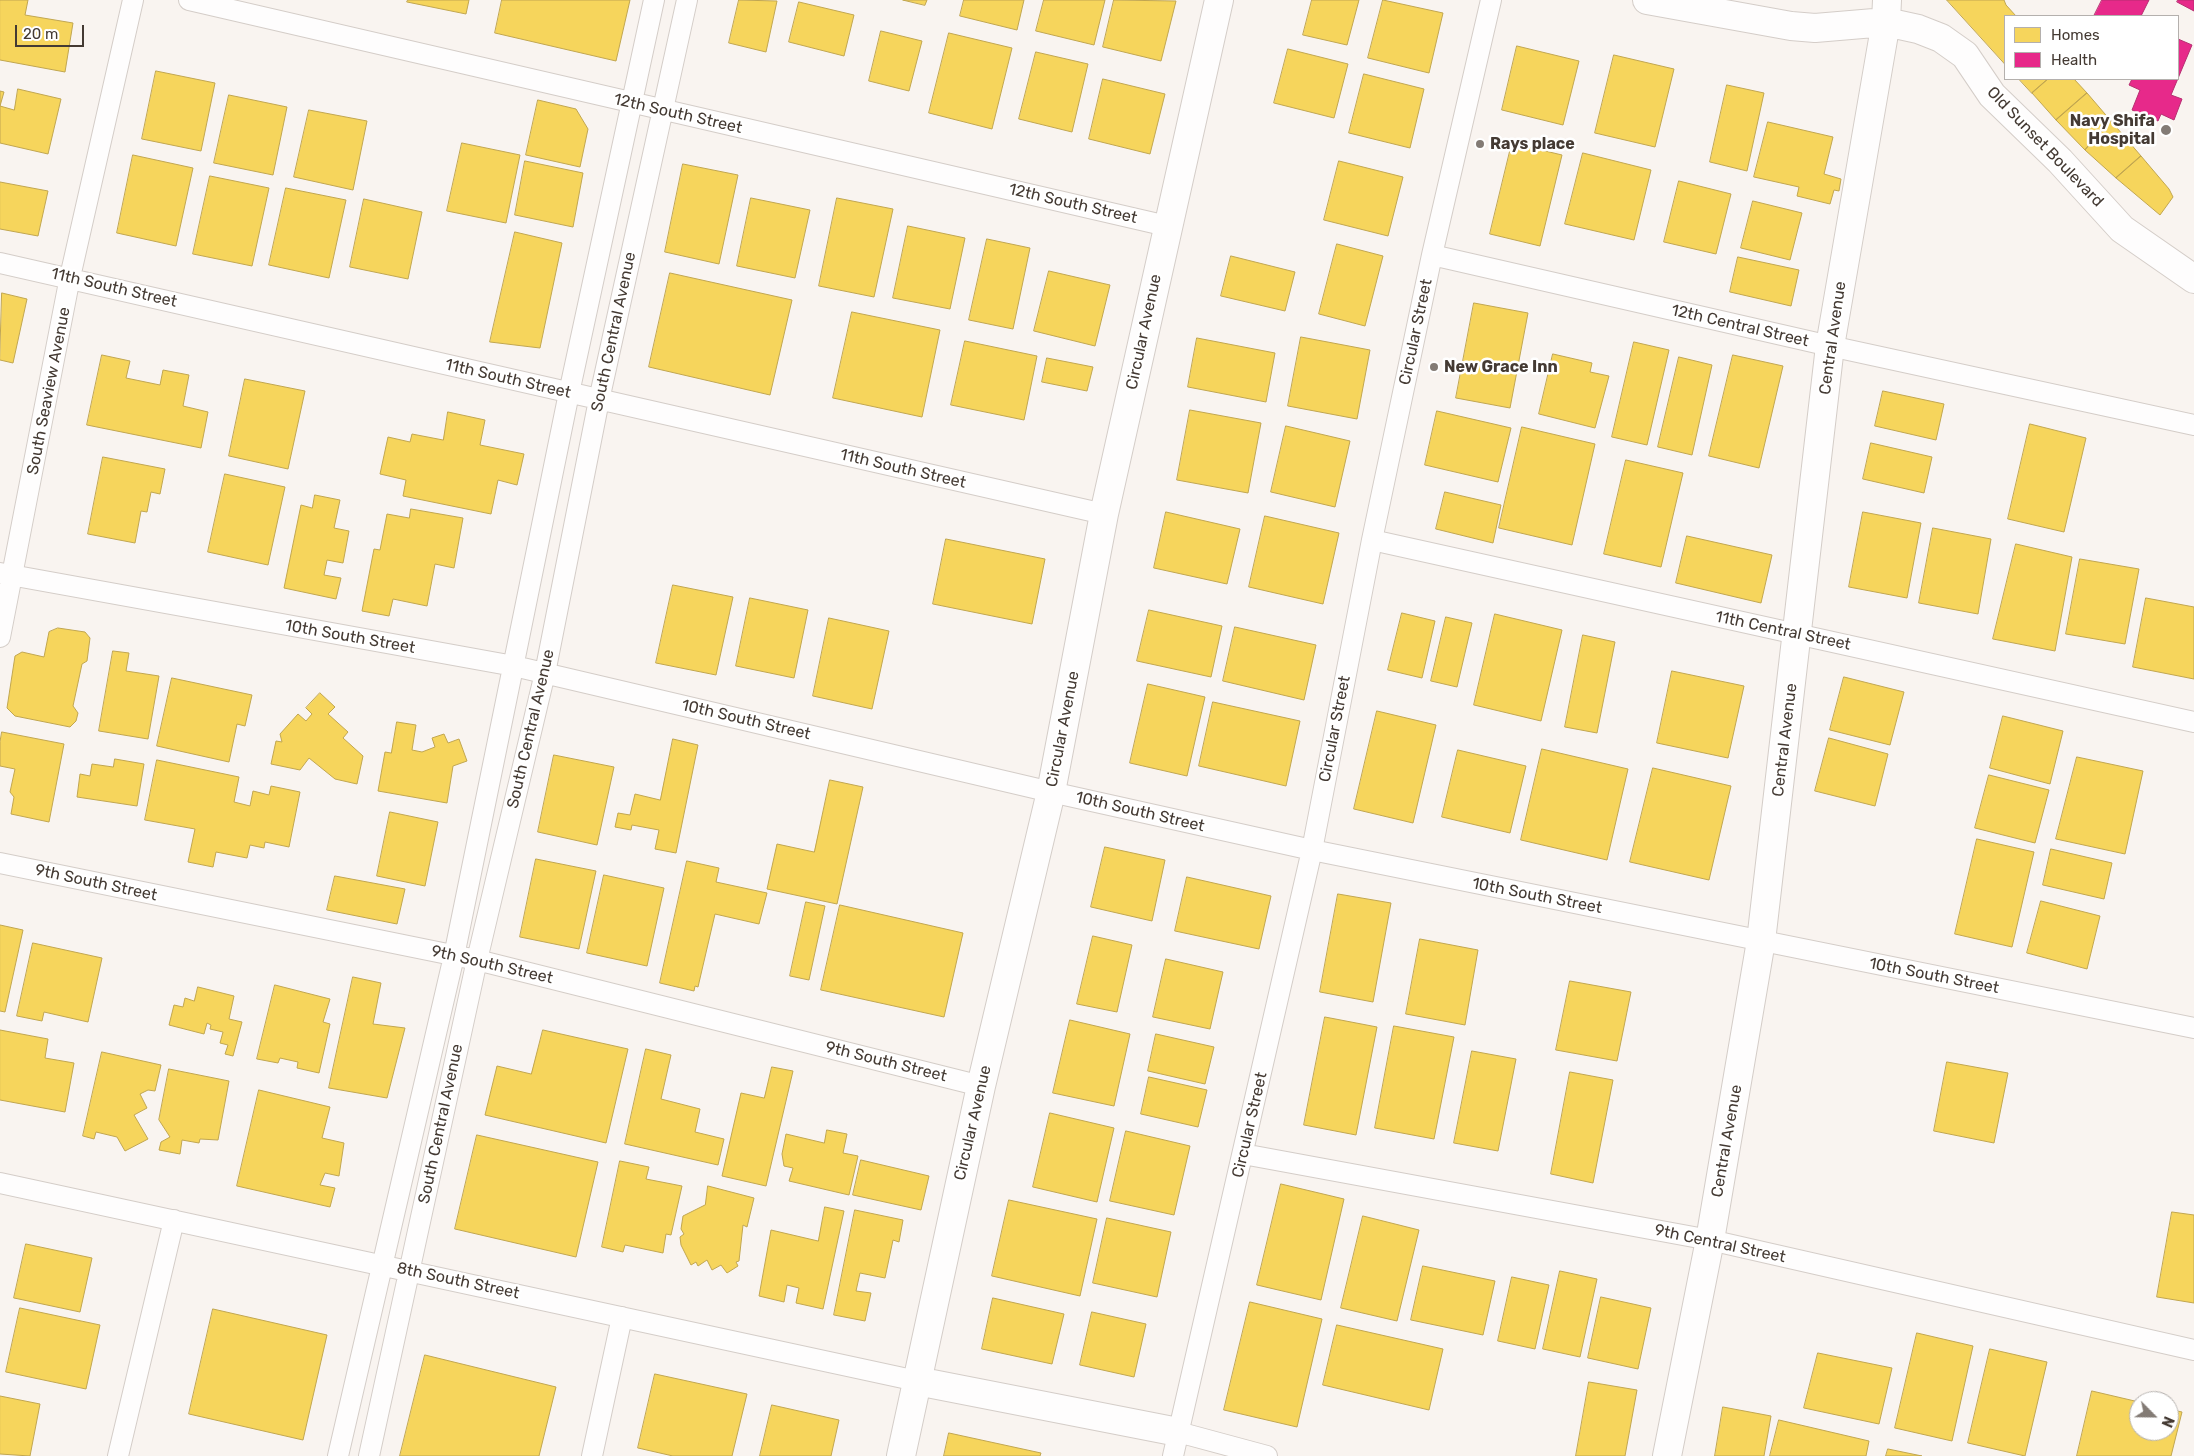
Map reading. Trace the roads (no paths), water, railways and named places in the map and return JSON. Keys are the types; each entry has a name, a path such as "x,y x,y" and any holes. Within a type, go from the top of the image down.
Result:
{"street":[{"name":"South Seaview Avenue","path":"0,637 6,575 70,277 133,0"},
{"name":"12th South Street","path":"189,0 1167,226"},
{"path":"338,1456 454,956 569,393 654,0"},
{"name":"South Central Avenue","path":"369,1456 477,960 545,673 599,400 687,0"},
{"name":"Circular Avenue","path":"901,1456 981,1086 1051,792 1104,514 1219,0"},
{"name":"Circular Street","path":"1176,1444 1312,850 1372,540 1432,256 1491,0"},
{"name":"Old Sunset Boulevard","path":"1647,0 1791,26 1814,28 1887,11 1918,29 1941,38 1965,55 1992,94 2060,161 2122,229 2194,279"},
{"name":"Central Avenue","path":"1667,1456 1710,1240 1761,941 1830,346 1887,11"},
{"name":"12th Central Street","path":"1432,256 1830,346 2194,425"},
{"name":"11th South Street","path":"0,263 70,277 599,400 1104,514"},
{"name":"11th Central Street","path":"1372,540 2194,722"},
{"name":"10th South Street","path":"6,575 514,666 1051,792 1312,850 2194,1028"},
{"name":"9th South Street","path":"0,863 477,960 981,1086"},
{"name":"9th Central Street","path":"1243,1154 1710,1240 2194,1350"},
{"name":"8th South Street","path":"0,1183 916,1380"},
{"path":"118,1456 174,1220"},
{"path":"592,1456 622,1317"},
{"path":"916,1380 1176,1444 1267,1456"}],"place":[{"name":"Navy Shifa Hospital","path":"2166,130"},
{"name":"Rays place","path":"1480,144"},
{"name":"New Grace Inn","path":"1434,367"}]}
